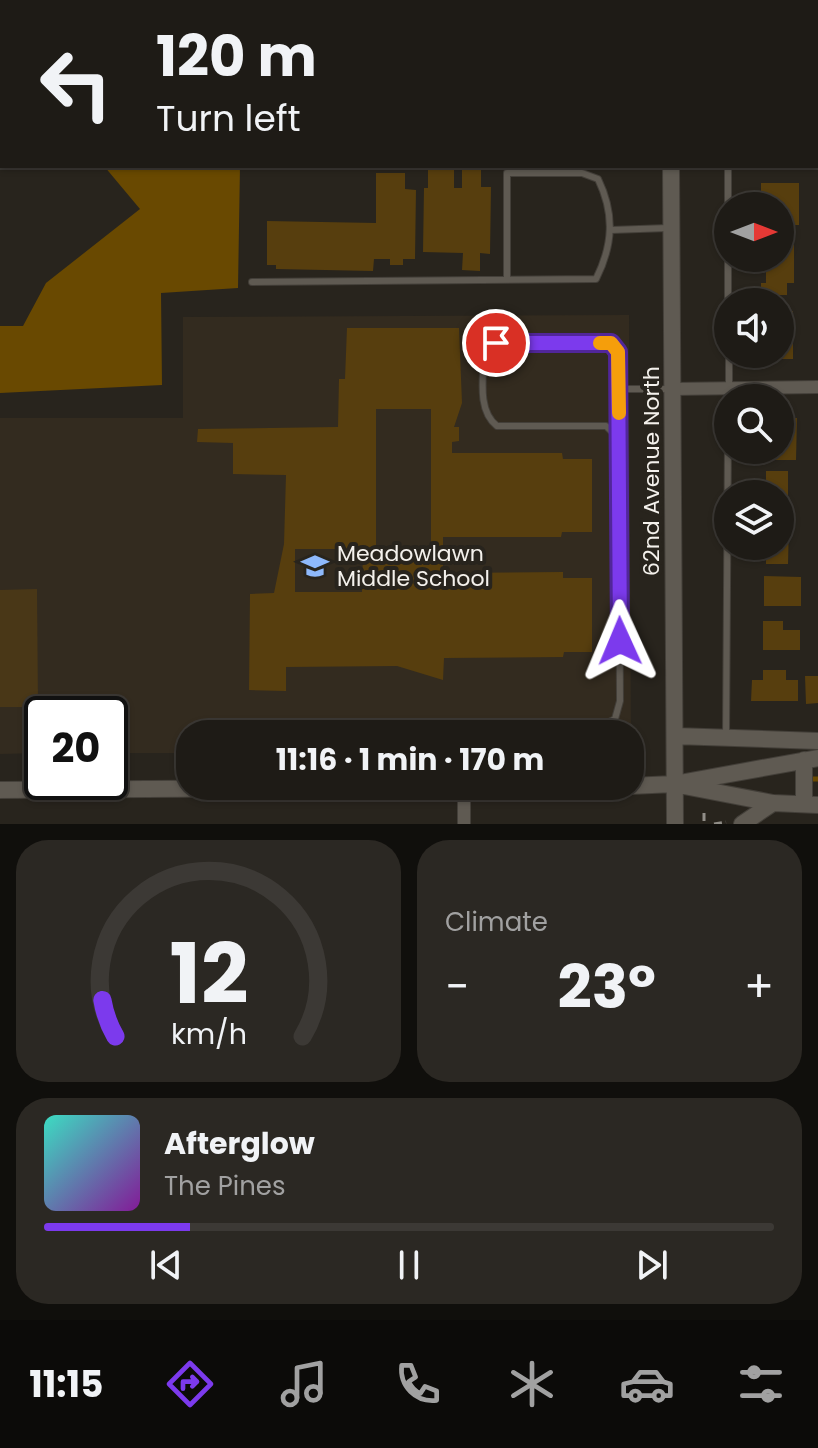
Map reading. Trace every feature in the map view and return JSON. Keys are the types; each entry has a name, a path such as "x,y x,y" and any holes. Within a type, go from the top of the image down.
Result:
{"street":[{"name":"62nd Avenue North","path":"671,168 675,824"},
{"path":"794,389 818,387"},
{"path":"672,389 714,392"},
{"path":"675,736 818,741"},
{"path":"644,785 674,784 811,759 811,804 773,803 674,784"},
{"path":"0,790 176,789"},
{"path":"464,800 464,824"},
{"path":"737,822 773,803"}],"lane":[{"path":"728,168 728,192"},
{"path":"252,282 596,279 609,253 611,230 607,197 598,179 582,173 507,173 507,278"},
{"path":"611,230 672,228"},
{"path":"613,720 620,701 619,389 618,352 611,343 496,343 484,350 483,404 487,419 497,426 606,426 619,439"},
{"path":"619,389 672,389"},
{"path":"726,738 728,464"}],"path":[{"path":"704,813 704,824"},
{"path":"714,824 737,822"}],"shaded area":[{"path":"106,168 240,168 238,288 161,293 162,385 0,393 0,326 23,326 46,283 140,209"},
{"name":"Meadowlawn Middle School","path":"629,315 631,720 176,720 176,753 128,753 128,696 24,696 24,753 0,754 0,418 183,418 183,317"},
{"path":"37,589 38,696 24,696 24,707 0,707 0,590"}],"building":[{"path":"428,168 454,168 454,188 462,188 462,170 481,170 481,187 491,187 490,254 480,253 480,271 462,270 463,253 423,252 424,188 428,188"},
{"path":"376,173 405,173 405,189 416,190 415,259 403,259 403,265 390,265 390,259 374,259 373,271 276,269 276,265 267,265 267,221 376,223"},
{"path":"761,183 799,183 799,225 794,225 794,192 761,192"},
{"path":"766,272 794,272 794,283 787,283 787,288 761,288 761,283 766,283"},
{"path":"347,328 459,328 462,403 454,427 459,427 459,441 452,442 452,453 562,453 563,459 592,459 592,532 562,532 561,537 443,537 443,573 563,572 563,578 592,578 592,652 564,652 563,657 444,658 443,680 397,666 286,667 286,691 249,690 250,594 274,593 284,544 286,475 233,474 233,443 197,442 198,429 338,427 339,379 345,379","holes":["376,409 431,409 431,546 376,547","295,549 363,549 362,592 295,592"]},
{"path":"794,418 797,418 794,460"},
{"path":"766,471 788,471 788,480 766,480"},
{"path":"766,560 788,560 788,564 766,564"},
{"path":"764,576 801,577 801,606 764,606"},
{"path":"763,621 783,621 783,630 800,630 800,650 763,650"},
{"path":"763,670 786,670 786,680 798,680 798,701 751,701 752,680 763,680"},
{"path":"805,676 818,676 818,703 806,704"}],"waterway":[{"path":"813,779 818,779"}],"slow traffic":[{"path":"600,343 611,343 618,352 619,413"}],"place":[{"name":"Meadowlawn Middle School","path":"315,566"}],"route":[{"path":"496,343 611,343 618,352 620,641"}]}
